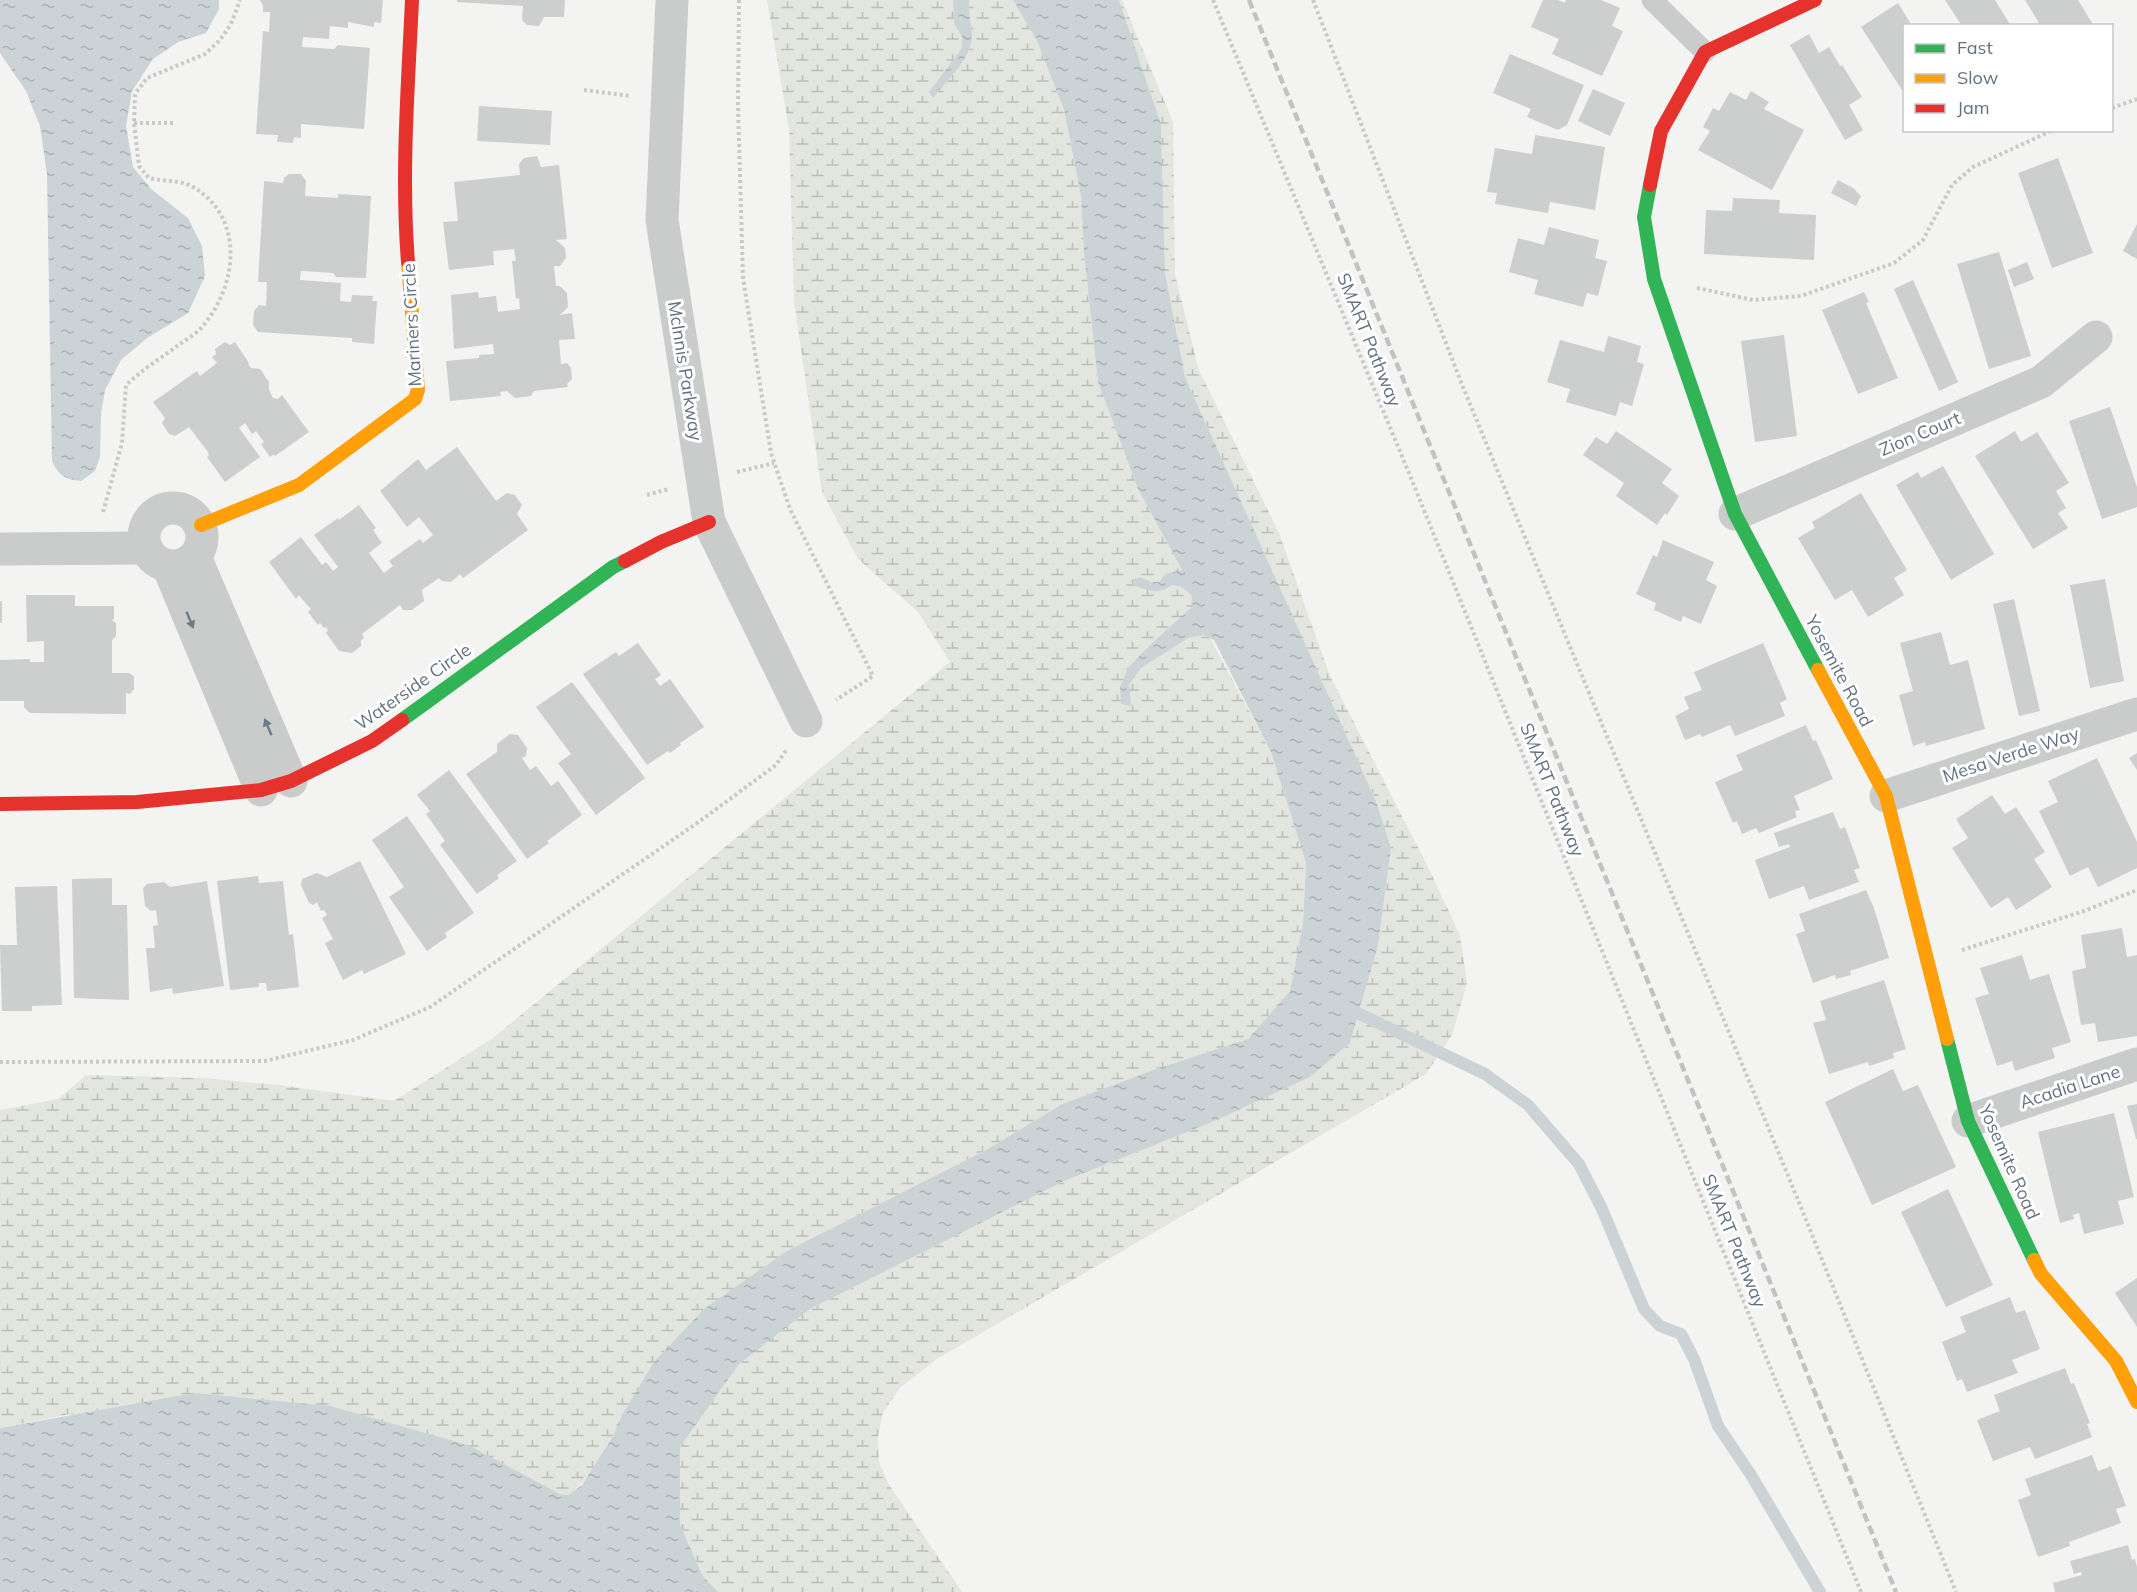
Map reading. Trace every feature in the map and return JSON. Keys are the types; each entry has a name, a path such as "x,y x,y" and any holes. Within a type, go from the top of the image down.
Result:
{"street":[{"name":"Mariners Circle","path":"201,525 299,485 415,399 418,390 405,224 405,161 412,0"},
{"name":"McInnis Parkway","path":"672,0 662,220 709,522 806,721"},
{"path":"1705,52 1815,0"},
{"name":"Yosemite Road","path":"1705,52 1661,131 1644,217 1654,279 1735,514 1886,796 1968,1120 2041,1274 2116,1361 2137,1402"},
{"name":"Zion Court","path":"1735,514 2041,382 2096,337"},
{"path":"0,549 99,548 169,557 201,547 203,536 201,525 194,516 184,509 173,507 162,510 153,516 146,526 144,536 169,557 276,785"},
{"name":"Waterside Circle","path":"0,804 137,802 276,785 372,741 613,567 661,542 709,522"},
{"name":"Mesa Verde Way","path":"1886,796 2137,714"},
{"name":"Acadia Lane","path":"1968,1120 2137,1064"}],"lane":[{"path":"1652,0 1705,52"}],"path":[{"path":"99,548 100,526 122,443 126,385 201,329 216,308 226,288 231,265 230,242 221,217 210,201 194,188 179,182 149,178 139,166 134,123 135,94 147,78 205,54 220,40 231,24 240,0"},
{"path":"0,1062 265,1061 353,1040 430,1007 700,821 776,765 806,721 873,676 790,509 771,453 743,278 738,106 739,0"},
{"name":"SMART Pathway","path":"1213,0 1411,478 1861,1592"},
{"path":"1313,0 1463,387 1796,1195 1956,1592"},
{"path":"584,90 667,98"},
{"path":"2113,108 2137,99"},
{"path":"134,123 176,123"},
{"path":"1654,279 1753,300 1801,296 1894,263 1923,240 1952,185 1972,167 2049,132"},
{"path":"1927,960 2084,911 2137,890"}],"green space":[{"path":"767,0 1013,0 1037,41 1064,110 1081,196 1084,253 1098,382 1138,489 1182,570 1193,606 1271,752 1306,863 1303,923 1290,991 1248,1039 1156,1069 1062,1104 988,1149 788,1251 622,1415 593,1469 586,1479 568,1495 70,1414 0,1428 0,1110 58,1099 86,1075 202,1078 279,1085 394,1101 493,1038 950,662 918,612 858,559 822,492 794,302 789,129"},
{"path":"1119,0 1122,0 1173,122 1175,274 1199,370 1279,533 1330,676 1427,865 1460,935 1467,983 1452,1035 1426,1074 937,1359 901,1387 883,1412 878,1437 879,1462 889,1485 962,1592 718,1592 702,1575 680,1524 680,1447 739,1364 810,1309 1064,1181 1215,1121 1310,1077 1350,1043 1378,946 1391,848 1376,801 1185,377 1165,272 1161,124"}],"water":[{"path":"0,0 219,0 219,9 206,33 178,42 153,59 132,91 126,126 133,167 151,189 188,218 202,246 205,276 188,313 147,338 121,360 105,390 101,414 100,457 95,471 81,481 63,476 52,461 47,174 40,126 26,91 0,53"},
{"path":"953,0 969,0 971,42 964,60 933,98 929,92 962,48 962,36 954,24"},
{"path":"1013,0 1119,0 1161,124 1165,272 1185,377 1376,801 1391,848 1378,946 1350,1043 1310,1077 1215,1121 1064,1181 810,1309 739,1364 680,1447 680,1524 702,1575 718,1592 0,1592 0,1428 194,1393 330,1406 468,1445 560,1494 568,1495 582,1485 612,1438 622,1415 654,1362 704,1309 787,1251 988,1149 1062,1104 1156,1069 1248,1039 1290,991 1303,923 1306,863 1271,752 1214,640 1204,635 1188,638 1141,668 1129,685 1131,706 1121,704 1120,687 1128,668 1193,606 1191,595 1182,587 1172,585 1153,591 1133,585 1134,579 1140,577 1151,582 1159,582 1166,574 1182,570 1138,489 1098,382 1084,253 1081,196 1064,110 1037,41"}],"building":[{"path":"260,0 383,0 381,23 374,22 374,27 348,22 348,28 330,26 329,39 303,37 302,47 334,49 338,45 370,48 364,129 301,124 301,138 294,137 293,143 277,142 278,135 256,134 263,31 269,32 270,12 263,12"},
{"path":"457,0 565,0 564,17 544,17 539,26 527,25 522,20 523,6 457,2"},
{"path":"1543,0 1558,0 1565,3 1566,0 1601,0 1620,8 1612,26 1623,31 1602,76 1552,54 1559,39 1531,27"},
{"path":"1945,0 1995,0 2010,24 1961,24"},
{"path":"2025,0 2078,0 2093,24 2040,24"},
{"path":"1898,3 1911,24 1903,24 1903,91 1861,27"},
{"path":"1809,34 1819,53 1829,47 1862,97 1849,105 1863,130 1845,140 1790,45"},
{"path":"1510,54 1584,85 1567,125 1558,130 1527,117 1531,109 1493,93"},
{"path":"1593,89 1625,103 1610,136 1578,121"},
{"path":"1751,91 1769,102 1764,109 1804,130 1772,190 1698,150 1710,131 1703,127 1713,108 1719,111 1730,92 1746,100"},
{"path":"479,106 552,111 550,145 477,141"},
{"path":"1535,135 1605,147 1595,210 1550,202 1548,213 1495,204 1497,193 1487,192 1495,148 1532,154"},
{"path":"537,156 541,167 559,165 567,239 556,240 565,248 566,258 560,266 554,266 556,286 560,286 567,293 568,307 560,315 572,313 575,339 559,340 561,364 567,363 571,368 572,379 567,384 568,387 534,391 531,396 515,398 507,391 500,392 501,396 450,401 446,361 494,354 493,344 454,349 451,295 478,292 479,298 496,296 498,312 520,309 519,298 516,299 512,261 516,261 514,249 493,251 494,265 449,270 443,222 458,221 454,182 520,175 519,164 524,158"},
{"path":"2058,158 2093,253 2052,268 2018,173"},
{"path":"289,174 301,174 306,181 305,196 338,198 338,194 371,196 366,278 336,277 333,273 301,271 300,280 341,283 340,301 351,302 352,295 373,296 372,301 377,301 374,344 352,342 352,338 258,332 253,325 254,311 259,305 266,306 267,282 258,282 264,181 283,183 284,178"},
{"path":"1838,180 1853,188 1861,196 1856,206 1831,193"},
{"path":"1733,198 1780,200 1779,213 1816,215 1814,260 1704,254 1706,210 1732,211"},
{"path":"2137,224 2137,259 2123,251"},
{"path":"1549,227 1599,240 1595,258 1607,261 1598,296 1587,293 1583,307 1534,294 1538,280 1509,272 1518,238 1544,245"},
{"path":"1999,252 2031,356 1989,369 1957,264"},
{"path":"2027,262 2034,279 2014,287 2008,270"},
{"path":"1913,280 1958,382 1939,391 1894,289"},
{"path":"1864,292 1869,302 1866,303 1898,378 1858,394 1822,310"},
{"path":"1784,335 1797,436 1755,442 1741,341"},
{"path":"1608,336 1641,346 1637,362 1644,364 1632,406 1620,402 1616,416 1566,402 1570,389 1547,382 1560,340 1604,352"},
{"path":"225,342 230,345 235,342 251,368 260,369 269,382 269,390 273,398 278,399 282,395 309,432 275,456 274,454 270,457 261,444 264,442 256,431 252,434 245,423 239,428 260,457 225,482 207,457 208,452 189,427 175,436 169,434 162,423 165,418 153,402 197,371 200,376 217,363 212,357 216,354 215,349"},
{"path":"2110,407 2137,487 2137,507 2102,519 2069,421"},
{"path":"1616,431 1672,469 1662,483 1679,496 1667,515 1665,513 1657,525 1616,496 1624,483 1583,455 1596,437 1607,444"},
{"path":"2015,431 2021,442 2037,432 2069,483 2056,491 2066,508 2058,513 2068,528 2033,549 1975,456"},
{"path":"457,447 496,501 507,493 515,495 522,505 517,514 528,530 463,578 460,574 451,582 442,581 439,578 422,590 424,601 412,610 403,610 400,605 362,634 364,638 361,640 361,646 352,653 339,651 326,633 328,630 326,627 324,628 320,623 318,625 308,612 311,609 299,595 296,599 269,562 301,537 322,565 326,562 333,571 338,567 314,535 359,505 376,528 373,530 382,543 369,553 384,573 393,566 389,561 420,539 423,543 433,535 419,517 407,527 380,491 418,459 426,470"},
{"path":"1943,466 1994,554 1951,580 1896,485 1918,472 1921,478"},
{"path":"1861,493 1907,570 1894,578 1904,595 1868,617 1852,590 1835,600 1798,538 1815,528 1812,522"},
{"path":"1663,540 1714,562 1706,580 1717,586 1701,624 1683,616 1681,622 1654,610 1656,603 1636,594 1653,555 1657,557"},
{"path":"2105,579 2124,681 2090,688 2070,585"},
{"path":"26,595 75,595 75,606 114,606 114,619 112,620 116,623 116,636 112,640 112,673 129,673 134,676 134,689 130,694 126,693 126,714 30,713 24,707 24,701 0,701 0,660 30,659 30,662 44,662 44,641 27,642"},
{"path":"2014,599 2040,711 2019,716 1993,604"},
{"path":"0,601 2,601 2,623 0,623"},
{"path":"1941,632 1950,665 1968,660 1985,729 1926,746 1925,742 1913,746 1899,695 1913,691 1900,643"},
{"path":"638,643 661,675 655,679 660,686 670,679 704,727 680,743 681,745 670,753 668,751 647,765 583,674 616,652 619,656"},
{"path":"1763,643 1787,699 1780,703 1785,716 1735,736 1730,725 1702,737 1700,734 1685,740 1675,716 1689,709 1684,697 1702,690 1694,672"},
{"path":"572,682 645,778 596,815 558,763 571,754 536,707"},
{"path":"1806,725 1813,741 1816,740 1833,779 1794,796 1800,810 1795,811 1797,817 1759,833 1756,828 1742,834 1737,821 1733,823 1715,782 1743,770 1736,755"},
{"path":"510,734 518,735 527,748 526,756 522,758 530,770 536,766 551,786 558,781 582,815 527,859 466,774 497,752 497,744"},
{"path":"2137,753 2137,770 2129,758"},
{"path":"2097,758 2137,842 2137,868 2098,887 2088,867 2070,876 2039,811 2058,802 2048,781"},
{"path":"449,770 517,861 497,875 499,878 477,894 440,845 445,841 426,814 430,811 417,795"},
{"path":"1992,795 2005,814 2016,807 2045,852 2034,859 2052,887 2016,910 2008,897 1991,908 1952,848 1968,838 1956,819"},
{"path":"1833,812 1840,829 1845,827 1860,868 1854,870 1859,882 1809,900 1804,886 1769,899 1755,860 1790,847 1789,844 1779,847 1774,833"},
{"path":"407,816 474,913 445,933 447,937 427,951 389,897 404,887 372,840"},
{"path":"360,861 406,954 364,974 362,970 343,980 325,943 333,939 322,918 327,915 324,910 321,911 317,902 313,905 309,903 301,885 302,879 317,873 327,877"},
{"path":"258,876 259,883 283,881 289,935 293,934 299,987 267,991 266,983 259,983 259,987 230,990 217,881"},
{"path":"112,878 112,905 127,905 129,1000 74,998 72,879"},
{"path":"207,881 224,986 173,994 172,988 150,992 146,948 155,948 153,926 158,925 156,910 151,911 145,906 143,888 147,884 164,882 170,887"},
{"path":"57,886 62,1005 32,1006 32,1011 2,1011 0,945 17,945 15,887"},
{"path":"1866,890 1874,908 1889,958 1850,971 1851,975 1836,979 1835,975 1813,983 1796,934 1805,931 1799,914"},
{"path":"2122,928 2127,957 2137,955 2137,1036 2098,1042 2095,1023 2081,1025 2072,971 2086,968 2081,935"},
{"path":"2022,955 2030,980 2049,974 2071,1042 2052,1048 2055,1058 2015,1071 2012,1061 1997,1066 1975,998 1989,994 1980,968"},
{"path":"1884,980 1906,1049 1893,1053 1894,1058 1869,1066 1868,1062 1829,1074 1813,1023 1826,1020 1820,1001"},
{"path":"1893,1069 1903,1091 1918,1085 1956,1167 1872,1205 1825,1102"},
{"path":"2137,1104 2137,1139 2136,1139 2127,1106"},
{"path":"2114,1113 2134,1197 2118,1201 2124,1224 2084,1234 2079,1213 2073,1215 2074,1219 2060,1223 2038,1132"},
{"path":"1948,1189 1993,1285 1946,1307 1901,1212"},
{"path":"2137,1278 2137,1327 2115,1293"},
{"path":"2010,1297 2016,1313 2025,1310 2040,1349 2012,1360 2018,1373 1967,1392 1962,1379 1957,1381 1942,1342 1966,1332 1960,1317"},
{"path":"2065,1368 2071,1384 2074,1383 2090,1423 2087,1424 2092,1437 2035,1459 2030,1447 1993,1461 1977,1420 2000,1411 1994,1395"},
{"path":"2092,1455 2098,1471 2111,1466 2126,1506 2116,1509 2121,1523 2069,1542 2070,1546 2038,1557 2018,1500 2031,1495 2025,1479"},
{"path":"2128,1545 2132,1560 2135,1559 2137,1567 2137,1592 2055,1592 2053,1583 2082,1575 2081,1572 2074,1574 2070,1561"}],"waterway":[{"path":"1345,1007 1485,1074 1528,1105 1579,1164 1602,1209 1644,1309 1660,1326 1681,1334 1694,1359 1718,1426 1751,1475 1820,1592"}],"railway":[{"path":"1249,0 1896,1592"}],"traffic: fast":[{"path":"1650,185 1644,217 1654,279 1735,514 1818,670"},
{"path":"402,720 613,567 625,561"},
{"path":"1947,1039 1968,1121 2034,1260"}],"traffic: slow":[{"path":"201,525 299,485 415,399 418,390 408,262"},
{"path":"1818,670 1886,796 1947,1039"},
{"path":"2034,1260 2041,1274 2116,1361 2137,1402"}],"traffic: jam":[{"path":"408,262 405,164 412,0"},
{"path":"1650,185 1661,131 1705,52 1815,0"},
{"path":"625,561 661,542 709,522"},
{"path":"0,804 137,802 261,790 291,781 372,741 402,720"}]}
